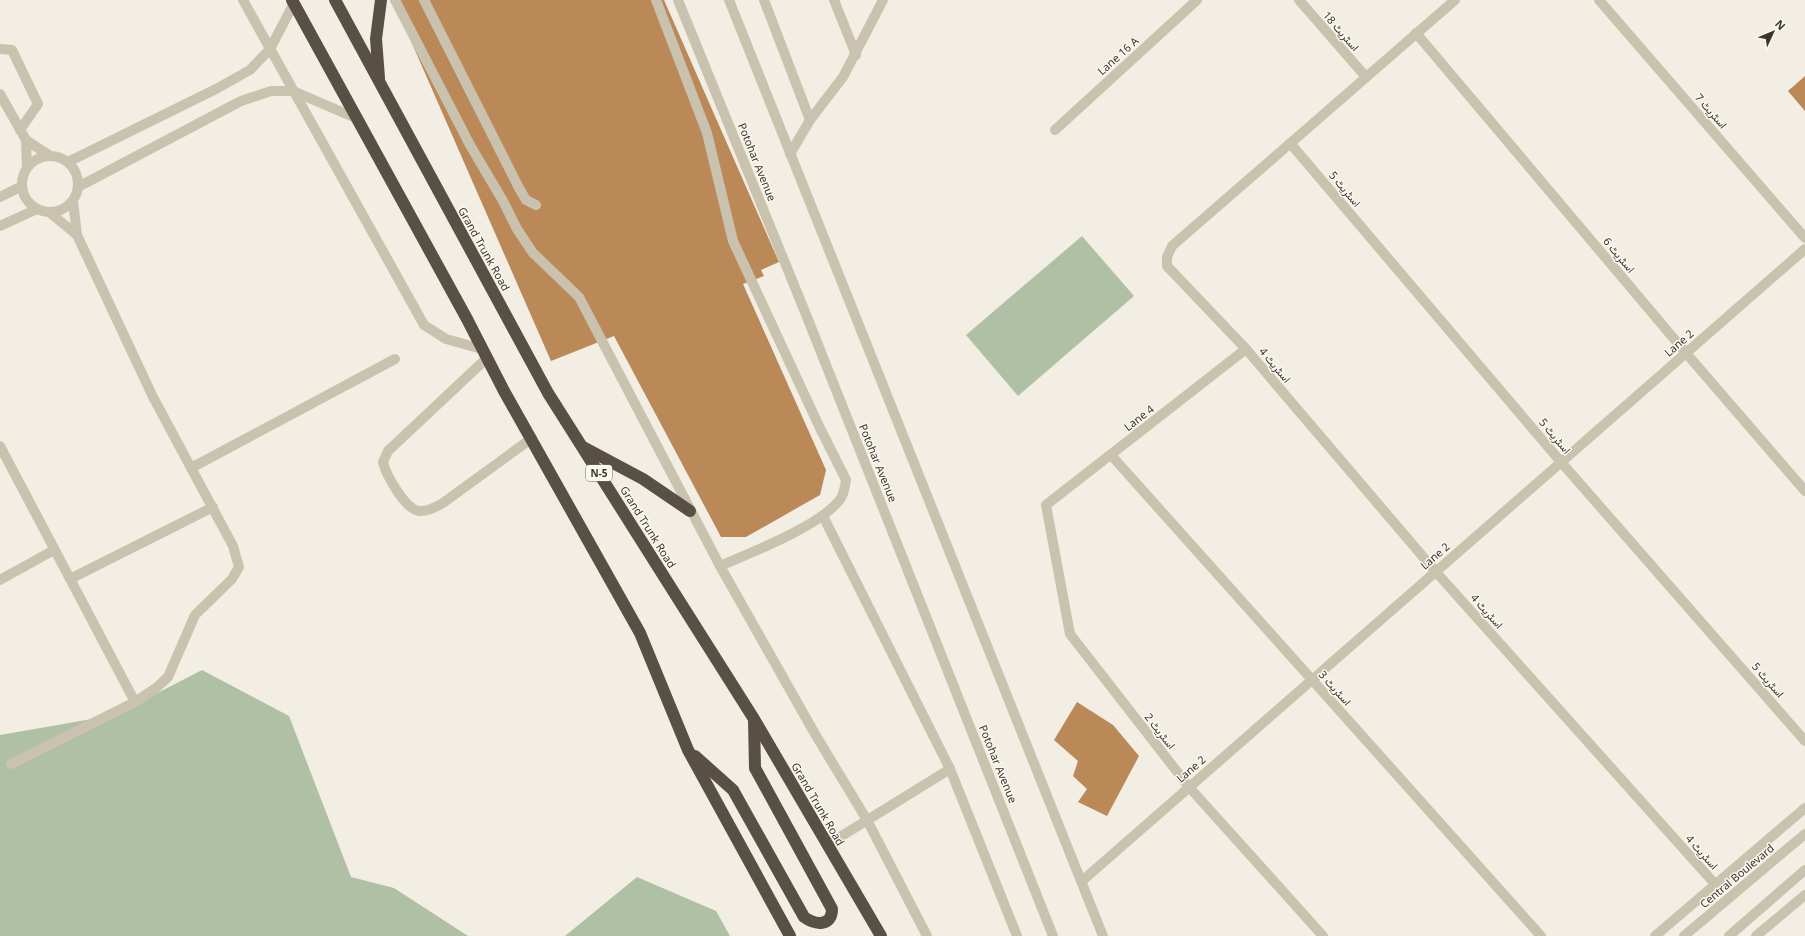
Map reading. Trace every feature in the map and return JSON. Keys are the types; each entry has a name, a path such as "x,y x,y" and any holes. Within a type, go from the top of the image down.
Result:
{"highway":[{"name":"Grand Trunk Road","path":"335,0 548,393 754,719 881,936"},
{"path":"379,82 376,39 381,0"},
{"path":"293,1 485,354 640,633 688,750 790,936"},
{"path":"582,446 643,479 690,511"},
{"path":"688,750 733,790 804,917 810,922 820,924 828,921 832,915 832,909 755,768 754,719"}],"street":[{"path":"243,0 424,325 446,339 485,354 388,451 383,462 392,484 412,507 419,510 432,509 443,503 532,438"},
{"path":"395,0 441,85 470,145 503,201 517,229 532,253 578,297 720,566 815,734 867,820 927,936"},
{"path":"424,0 519,188 526,200 536,205"},
{"path":"656,0 707,133 734,241 819,426 846,480 841,498 823,516 766,547 720,566"},
{"name":"Potohar Avenue","path":"678,0 805,312 1053,936"},
{"path":"729,0 1082,881 1102,936"},
{"path":"764,0 810,120"},
{"path":"834,0 856,54"},
{"path":"790,154 810,120 843,77 883,0"},
{"name":"Lane 16 A","path":"1055,130 1197,0"},
{"name":"اسٹریٹ 18","path":"1299,0 1366,77"},
{"name":"اسٹریٹ 4","path":"1455,0 1172,246 1167,257 1167,266 1246,349 1436,572 1715,884"},
{"name":"اسٹریٹ 7","path":"1599,0 1805,238"},
{"path":"68,162 250,70 270,49 293,1"},
{"name":"اسٹریٹ 6","path":"1416,33 1686,353 1805,491"},
{"path":"0,49 12,50 38,104 20,130"},
{"path":"78,187 241,101 271,92 293,91 358,119"},
{"path":"0,94 26,140 50,156 68,162 78,178 78,187 73,201 77,235 153,397 234,546 239,567 232,579 195,615 168,677 156,688 135,702 11,764"},
{"path":"26,140 28,168"},
{"name":"اسٹریٹ 5","path":"1290,143 1561,462 1805,741"},
{"path":"50,156 34,161 23,177 22,186 30,203 36,209 49,212 61,210 73,201"},
{"path":"0,197 22,186"},
{"path":"0,226 36,209"},
{"path":"49,212 77,235"},
{"name":"Lane 2","path":"1082,881 1805,249"},
{"name":"Lane 4","path":"1046,505 1246,349"},
{"path":"191,468 394,359"},
{"path":"0,446 135,702"},
{"name":"اسٹریٹ 3","path":"1112,455 1541,936"},
{"name":"اسٹریٹ 2","path":"1046,505 1070,634 1189,787 1323,936"},
{"path":"70,579 213,507"},
{"path":"823,516 950,769 1017,936"},
{"path":"0,580 54,550"},
{"path":"827,845 950,769"},
{"path":"1655,936 1805,808"},
{"name":"Central Boulevard","path":"1684,936 1805,834"},
{"path":"1729,936 1805,870"},
{"path":"1756,936 1805,895"},
{"path":"1758,911 1770,924"},
{"path":"1097,922 1109,936"}],"green space":[{"path":"1082,236 1134,296 1018,396 966,335"},
{"path":"202,670 289,716 351,877 394,888 468,936 0,936 0,735 115,715"},
{"path":"637,877 716,911 730,936 565,936"}],"building":[{"path":"393,0 664,0 779,262 761,270 764,276 743,284 826,470 820,495 746,537 721,537 614,336 551,361"},
{"path":"1805,76 1805,111 1788,91"},
{"path":"1077,702 1113,725 1139,756 1107,816 1078,802 1087,789 1073,776 1078,761 1054,740"}]}
